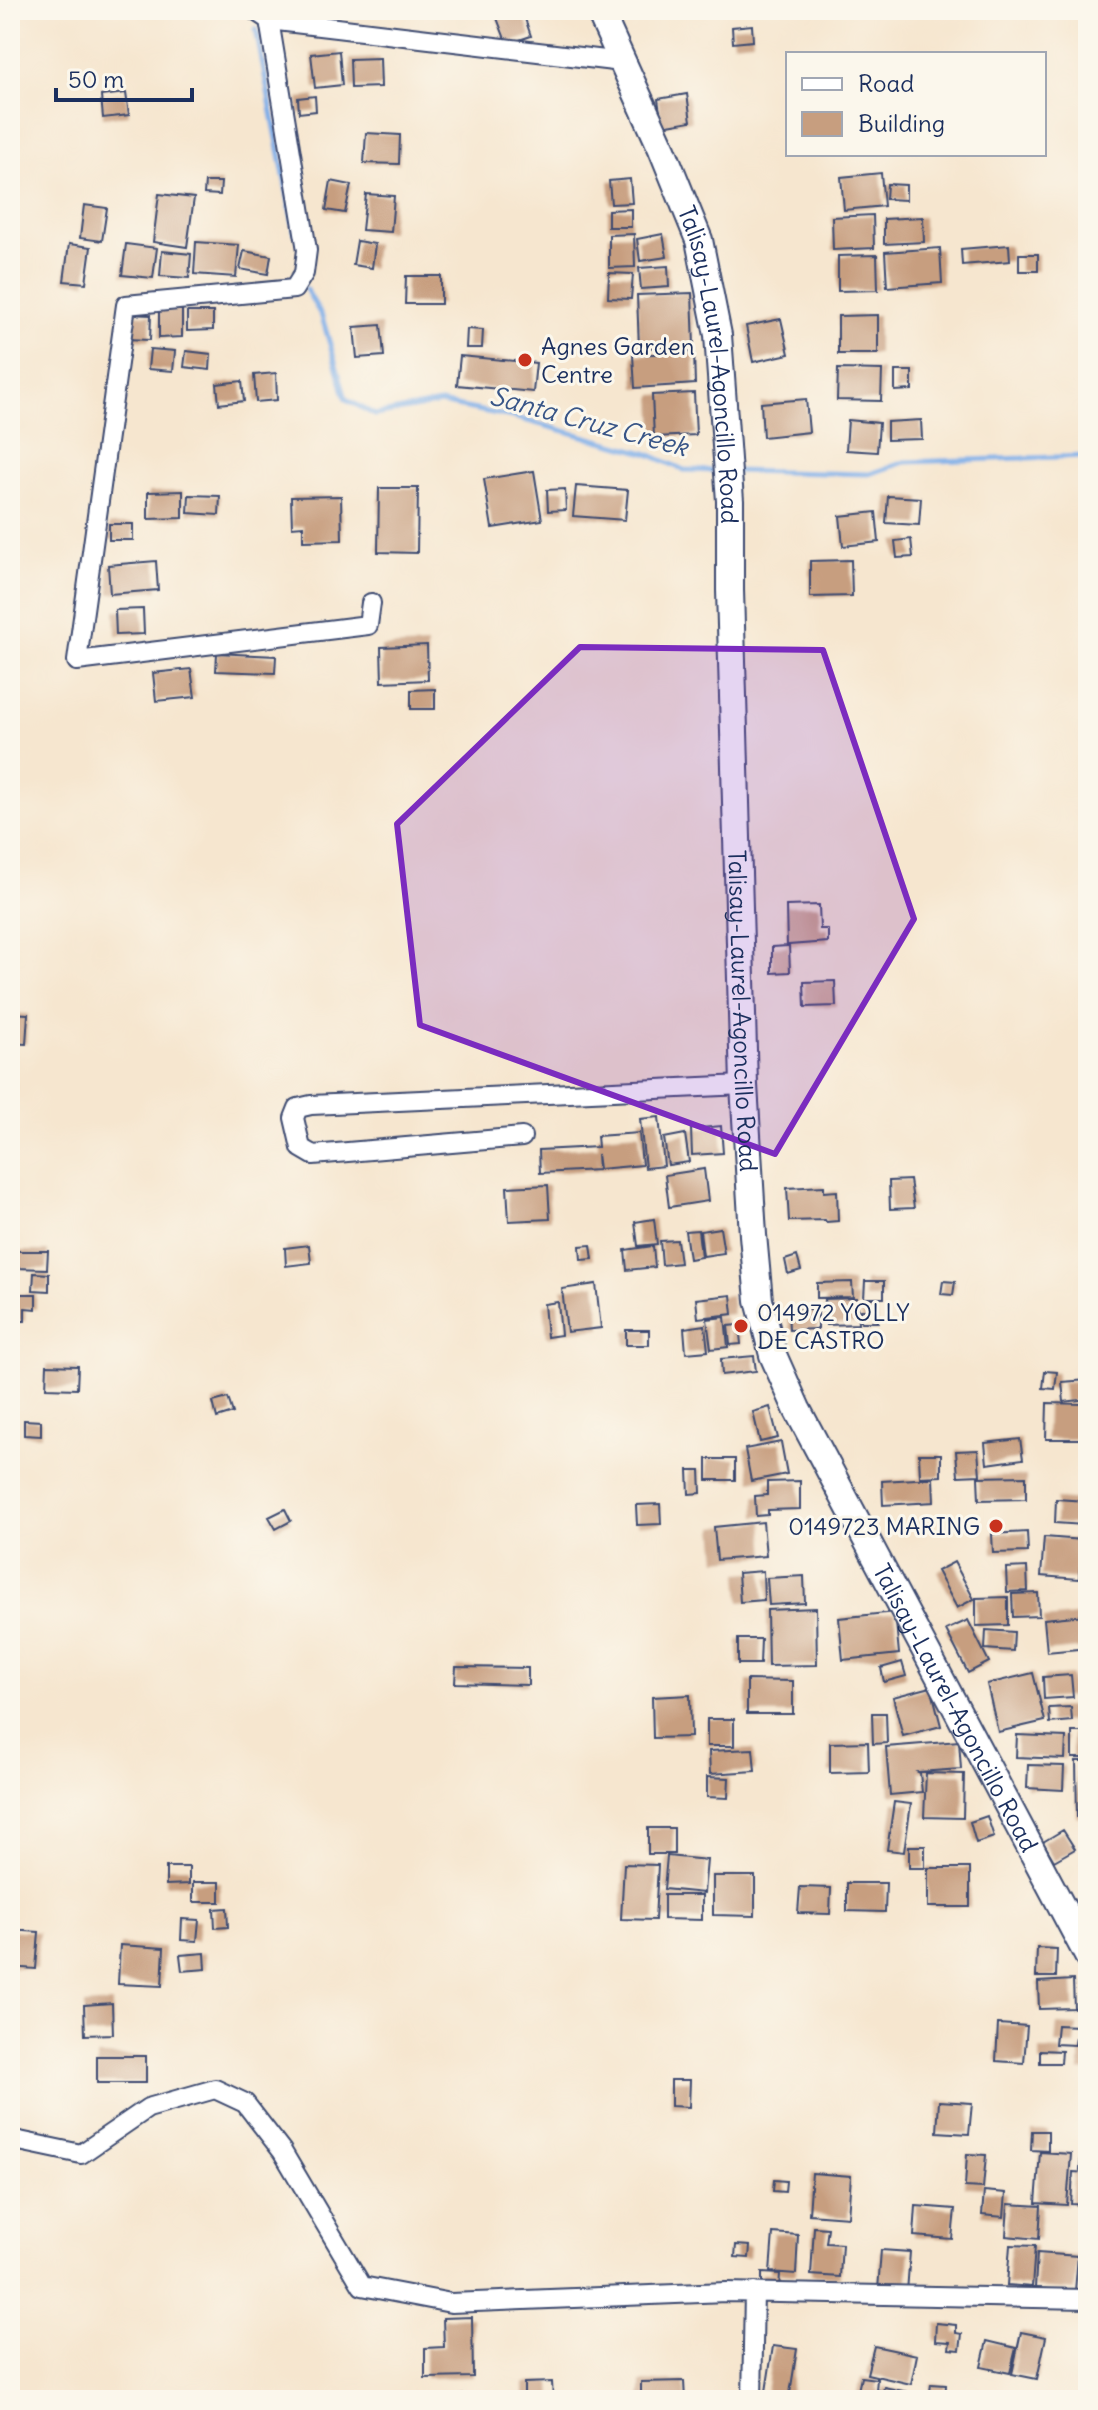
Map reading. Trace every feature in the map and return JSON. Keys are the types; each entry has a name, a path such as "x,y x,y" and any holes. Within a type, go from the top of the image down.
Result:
{"main road":[{"name":"Talisay-Laurel-Agoncillo Road","path":"599,10 699,240 718,335 730,501 744,1085 759,1300 773,1355 797,1409 1088,1956"}],"street":[{"path":"371,603 368,625 77,661 126,305 294,289 304,273 307,250 261,15 622,62"},
{"path":"522,1137 313,1155 301,1148 294,1118 298,1108 311,1105 744,1085"},
{"path":"10,2139 81,2154 148,2108 215,2089 245,2103 282,2151 362,2286 451,2303 726,2292 1088,2299"},
{"path":"752,2400 754,2292"}],"highlighted area":[{"path":"580,647 823,650 914,919 775,1154 420,1025 397,824"}],"building":[{"path":"522,10 531,36 507,44 497,18"},
{"path":"752,25 753,41 733,43 732,27"},
{"path":"339,51 342,85 315,88 311,54"},
{"path":"380,58 381,87 351,88 350,59"},
{"path":"126,93 129,115 103,118 101,96"},
{"path":"687,94 691,121 662,126 658,99"},
{"path":"315,96 316,111 299,113 298,98"},
{"path":"366,133 400,135 399,164 364,163"},
{"path":"881,173 884,206 844,210 841,177"},
{"path":"630,179 632,203 611,204 609,181"},
{"path":"331,181 351,185 345,213 326,210"},
{"path":"205,182 221,182 220,195 204,194"},
{"path":"887,184 906,185 906,200 886,199"},
{"path":"159,194 194,198 187,247 153,242"},
{"path":"366,194 394,196 391,232 362,230"},
{"path":"84,205 107,208 102,241 80,238"},
{"path":"631,209 631,227 608,227 608,210"},
{"path":"873,215 874,248 833,250 832,217"},
{"path":"923,217 924,242 884,244 884,219"},
{"path":"634,234 635,267 609,268 609,235"},
{"path":"663,234 667,257 640,261 637,239"},
{"path":"357,241 375,244 372,268 353,265"},
{"path":"196,242 239,245 236,277 194,274"},
{"path":"69,244 91,247 86,283 64,281"},
{"path":"126,244 157,248 153,278 122,275"},
{"path":"1009,245 1010,261 962,265 961,249"},
{"path":"940,248 942,283 887,287 885,252"},
{"path":"162,251 191,254 189,278 160,276"},
{"path":"244,251 271,256 268,274 240,269"},
{"path":"1019,254 1038,254 1038,271 1019,271"},
{"path":"877,255 878,290 838,291 838,256"},
{"path":"668,266 669,287 641,289 639,268"},
{"path":"609,273 633,274 631,299 608,298"},
{"path":"406,276 441,276 441,304 405,304"},
{"path":"692,293 694,346 639,348 637,295"},
{"path":"159,310 182,310 182,337 159,338"},
{"path":"187,312 213,312 213,330 187,331"},
{"path":"126,314 151,315 150,340 125,339"},
{"path":"878,315 878,354 838,354 838,316"},
{"path":"781,319 789,354 753,362 746,326"},
{"path":"381,325 384,356 357,358 354,327"},
{"path":"467,329 483,330 482,348 466,348"},
{"path":"150,349 175,351 173,371 148,369"},
{"path":"186,351 211,354 210,370 184,367"},
{"path":"694,352 695,384 635,388 633,355"},
{"path":"460,356 536,363 533,392 457,385"},
{"path":"838,369 882,370 881,401 837,400"},
{"path":"895,371 912,371 912,390 895,391"},
{"path":"276,373 277,400 256,402 254,375"},
{"path":"242,381 244,401 219,404 217,384"},
{"path":"694,393 696,435 654,437 652,395"},
{"path":"806,399 809,432 763,437 761,403"},
{"path":"848,420 879,423 877,452 846,450"},
{"path":"921,420 922,439 887,440 887,422"},
{"path":"534,471 542,520 492,528 484,479"},
{"path":"576,486 628,490 625,520 573,516"},
{"path":"379,488 418,488 417,553 378,552"},
{"path":"565,489 566,510 548,511 547,490"},
{"path":"183,491 183,518 148,519 148,492"},
{"path":"189,495 220,496 219,515 188,513"},
{"path":"341,496 342,540 303,541 303,526 292,527 291,497"},
{"path":"888,496 921,498 919,525 886,523"},
{"path":"876,512 879,542 843,546 840,516"},
{"path":"109,524 133,524 133,540 109,540"},
{"path":"911,539 913,557 897,558 895,541"},
{"path":"851,560 852,596 810,597 810,561"},
{"path":"156,561 158,590 110,594 108,565"},
{"path":"143,609 144,634 116,635 115,610"},
{"path":"427,645 428,680 382,682 381,647"},
{"path":"217,653 276,656 275,673 216,671"},
{"path":"191,669 195,697 156,701 153,673"},
{"path":"435,689 435,709 411,709 411,690"},
{"path":"819,905 820,929 828,929 828,942 789,945 790,972 772,973 772,947 787,946 786,906"},
{"path":"835,981 836,1006 805,1007 804,982"},
{"path":"10,1013 28,1014 26,1044 10,1043"},
{"path":"10,1082 16,1082 16,1104 10,1104"},
{"path":"659,1117 664,1166 645,1168 640,1119"},
{"path":"721,1126 723,1153 692,1155 691,1129"},
{"path":"639,1133 642,1165 599,1169 597,1154 598,1170 540,1173 539,1150 598,1147 597,1136"},
{"path":"685,1134 689,1162 668,1165 664,1138"},
{"path":"704,1169 708,1201 669,1207 665,1175"},
{"path":"910,1180 914,1208 890,1209 889,1181"},
{"path":"548,1185 550,1219 509,1221 507,1187"},
{"path":"824,1186 824,1192 837,1191 838,1221 789,1221 787,1188"},
{"path":"654,1219 657,1244 638,1246 635,1222"},
{"path":"720,1228 724,1253 703,1256 700,1231"},
{"path":"698,1230 701,1257 689,1259 685,1231"},
{"path":"677,1240 680,1263 662,1265 660,1241"},
{"path":"309,1245 311,1263 286,1266 285,1248"},
{"path":"591,1245 593,1259 581,1260 580,1246"},
{"path":"653,1246 655,1267 627,1270 625,1250"},
{"path":"15,1251 48,1251 47,1269 15,1268"},
{"path":"797,1256 801,1270 788,1274 785,1260"},
{"path":"34,1273 49,1274 49,1291 33,1290"},
{"path":"865,1281 884,1281 884,1298 864,1298"},
{"path":"943,1281 955,1282 953,1295 941,1294"},
{"path":"852,1282 853,1297 817,1298 817,1283"},
{"path":"596,1284 601,1328 567,1332 562,1289"},
{"path":"11,1294 36,1294 36,1309 25,1308 25,1321 10,1321"},
{"path":"731,1295 733,1314 698,1318 696,1299"},
{"path":"857,1298 858,1324 826,1325 825,1299"},
{"path":"558,1302 561,1335 547,1337 544,1304"},
{"path":"818,1309 818,1329 789,1330 788,1310"},
{"path":"860,1310 877,1310 878,1322 861,1322"},
{"path":"725,1317 728,1347 711,1349 707,1319"},
{"path":"705,1325 708,1351 686,1353 684,1328"},
{"path":"739,1325 741,1344 730,1345 728,1326"},
{"path":"626,1330 649,1330 649,1345 626,1345"},
{"path":"754,1356 756,1371 722,1375 721,1359"},
{"path":"47,1365 78,1366 77,1389 46,1388"},
{"path":"1045,1371 1057,1372 1055,1389 1043,1388"},
{"path":"1088,1380 1088,1399 1064,1402 1062,1382"},
{"path":"228,1398 233,1413 217,1418 213,1402"},
{"path":"1047,1403 1085,1404 1085,1439 1046,1439"},
{"path":"770,1407 778,1438 760,1442 753,1412"},
{"path":"24,1420 41,1421 41,1436 24,1435"},
{"path":"1020,1439 1023,1459 987,1464 985,1443"},
{"path":"781,1442 787,1474 751,1481 745,1449"},
{"path":"978,1450 980,1475 958,1476 956,1451"},
{"path":"919,1454 941,1454 941,1476 920,1477"},
{"path":"707,1459 735,1459 735,1480 707,1480"},
{"path":"688,1470 700,1470 701,1493 689,1494"},
{"path":"1026,1476 1026,1499 979,1500 978,1477"},
{"path":"933,1478 934,1502 883,1505 882,1481"},
{"path":"800,1481 800,1509 768,1510 768,1515 756,1516 755,1496 767,1495 767,1482"},
{"path":"1056,1499 1086,1501 1084,1525 1055,1523"},
{"path":"660,1504 661,1524 637,1525 636,1505"},
{"path":"285,1509 291,1521 276,1529 269,1517"},
{"path":"763,1522 766,1556 717,1560 714,1527"},
{"path":"1027,1532 1028,1552 993,1553 992,1534"},
{"path":"1044,1537 1082,1540 1079,1579 1041,1576"},
{"path":"954,1562 974,1599 957,1608 937,1571"},
{"path":"1027,1567 1028,1591 1007,1592 1006,1568"},
{"path":"763,1571 764,1600 740,1602 738,1573"},
{"path":"804,1576 805,1603 769,1605 767,1578"},
{"path":"1038,1593 1039,1616 1013,1617 1012,1594"},
{"path":"1008,1597 1008,1625 976,1626 976,1598"},
{"path":"816,1608 817,1665 768,1666 767,1610"},
{"path":"895,1612 899,1654 843,1660 839,1618"},
{"path":"1085,1615 1088,1648 1047,1652 1044,1619"},
{"path":"968,1620 989,1662 968,1673 946,1630"},
{"path":"986,1630 1014,1632 1013,1651 985,1649"},
{"path":"738,1639 761,1639 760,1664 738,1664"},
{"path":"902,1662 906,1676 884,1682 881,1668"},
{"path":"456,1667 528,1668 528,1685 455,1683"},
{"path":"1033,1673 1045,1721 998,1732 987,1684"},
{"path":"1071,1675 1073,1697 1044,1699 1043,1677"},
{"path":"747,1680 793,1681 793,1714 747,1714"},
{"path":"931,1687 941,1726 903,1736 893,1697"},
{"path":"690,1695 691,1737 653,1738 652,1697"},
{"path":"1071,1707 1072,1721 1050,1723 1049,1708"},
{"path":"872,1713 886,1713 887,1743 873,1744"},
{"path":"707,1719 734,1719 734,1746 707,1746"},
{"path":"1072,1732 1088,1732 1088,1758 1072,1758"},
{"path":"1017,1735 1066,1737 1065,1759 1016,1757"},
{"path":"959,1741 961,1769 918,1772 922,1792 890,1795 886,1747"},
{"path":"868,1742 869,1772 830,1773 830,1743"},
{"path":"753,1749 755,1771 710,1774 709,1751"},
{"path":"1076,1761 1088,1761 1088,1817 1077,1817"},
{"path":"1028,1765 1064,1766 1063,1790 1027,1788"},
{"path":"926,1773 964,1774 963,1818 924,1817"},
{"path":"707,1777 729,1778 728,1798 707,1797"},
{"path":"894,1802 911,1804 904,1852 887,1850"},
{"path":"987,1816 994,1837 976,1843 970,1822"},
{"path":"648,1828 674,1828 674,1854 648,1854"},
{"path":"1063,1830 1075,1849 1054,1861 1043,1842"},
{"path":"909,1846 925,1846 925,1868 909,1868"},
{"path":"667,1856 707,1860 704,1893 664,1889"},
{"path":"624,1864 658,1865 655,1920 621,1919"},
{"path":"166,1867 189,1867 189,1884 166,1885"},
{"path":"928,1868 970,1868 970,1907 928,1907"},
{"path":"713,1876 755,1876 755,1916 713,1915"},
{"path":"193,1882 220,1882 220,1902 193,1902"},
{"path":"847,1883 886,1883 885,1912 847,1911"},
{"path":"800,1887 831,1888 830,1914 798,1913"},
{"path":"664,1895 702,1895 702,1920 664,1919"},
{"path":"227,1908 228,1927 215,1928 214,1909"},
{"path":"182,1919 199,1920 197,1941 181,1940"},
{"path":"10,1930 39,1932 36,1969 10,1967"},
{"path":"120,1945 164,1948 162,1986 118,1984"},
{"path":"1037,1948 1057,1949 1056,1977 1036,1977"},
{"path":"205,1953 206,1969 182,1971 180,1955"},
{"path":"1073,1980 1074,2008 1039,2009 1038,1982"},
{"path":"112,2003 113,2034 85,2035 84,2005"},
{"path":"998,2024 1027,2026 1024,2063 996,2061"},
{"path":"1057,2025 1077,2026 1075,2045 1055,2044"},
{"path":"1040,2050 1062,2051 1061,2063 1040,2063"},
{"path":"1080,2051 1088,2051 1088,2071 1080,2071"},
{"path":"97,2056 146,2056 146,2083 97,2083"},
{"path":"671,2080 690,2080 689,2107 671,2106"},
{"path":"939,2101 972,2103 969,2134 937,2132"},
{"path":"1081,2104 1088,2104 1088,2121 1080,2121"},
{"path":"1032,2131 1048,2131 1048,2151 1031,2150"},
{"path":"1083,2133 1088,2133 1088,2171 1080,2170"},
{"path":"1040,2152 1071,2154 1067,2205 1036,2203"},
{"path":"967,2154 986,2155 983,2188 965,2187"},
{"path":"1073,2172 1088,2173 1088,2205 1071,2204"},
{"path":"812,2173 851,2176 848,2217 809,2214"},
{"path":"774,2180 786,2181 785,2192 773,2191"},
{"path":"984,2191 1006,2193 1004,2217 982,2215"},
{"path":"1008,2204 1041,2206 1039,2239 1006,2236"},
{"path":"916,2206 955,2209 952,2239 914,2236"},
{"path":"1086,2210 1088,2245 1083,2245"},
{"path":"814,2227 828,2228 826,2243 842,2244 840,2277 811,2275"},
{"path":"773,2233 798,2235 796,2274 770,2272"},
{"path":"736,2245 750,2246 749,2258 735,2257"},
{"path":"1010,2245 1035,2246 1032,2287 1007,2285"},
{"path":"881,2250 910,2252 907,2292 878,2290"},
{"path":"1037,2253 1078,2256 1075,2291 1035,2288"},
{"path":"762,2273 780,2274 779,2288 762,2286"},
{"path":"472,2317 473,2377 425,2378 425,2348 444,2347 443,2318"},
{"path":"936,2323 956,2325 956,2333 962,2334 960,2350 949,2349 950,2342 935,2341"},
{"path":"1021,2332 1046,2337 1037,2379 1012,2374"},
{"path":"987,2341 1016,2348 1010,2373 981,2367"},
{"path":"773,2346 797,2349 789,2400 765,2398"},
{"path":"874,2346 917,2355 911,2384 867,2374"},
{"path":"861,2377 877,2379 878,2400 856,2400"},
{"path":"684,2381 685,2400 641,2400 641,2382"},
{"path":"552,2382 553,2400 524,2400 524,2383"},
{"path":"931,2384 946,2385 945,2400 929,2400"},
{"path":"884,2387 908,2392 907,2400 881,2400"},
{"path":"483,2394 483,2400 460,2400 460,2395"}],"waterway":[{"name":"Santa Cruz Creek","path":"256,29 295,233"},
{"name":"Santa Cruz Creek","path":"306,289 322,317 346,399 375,415 440,403 513,417 646,453 684,470 721,471"},
{"name":"Santa Cruz Creek","path":"735,471 869,474 905,462 1088,456"}],"place":[{"name":"Agnes Garden Centre","path":"525,360"},
{"name":"014972 YOLLY DE CASTRO","path":"741,1326"},
{"name":"0149723 MARING","path":"996,1526"}]}
